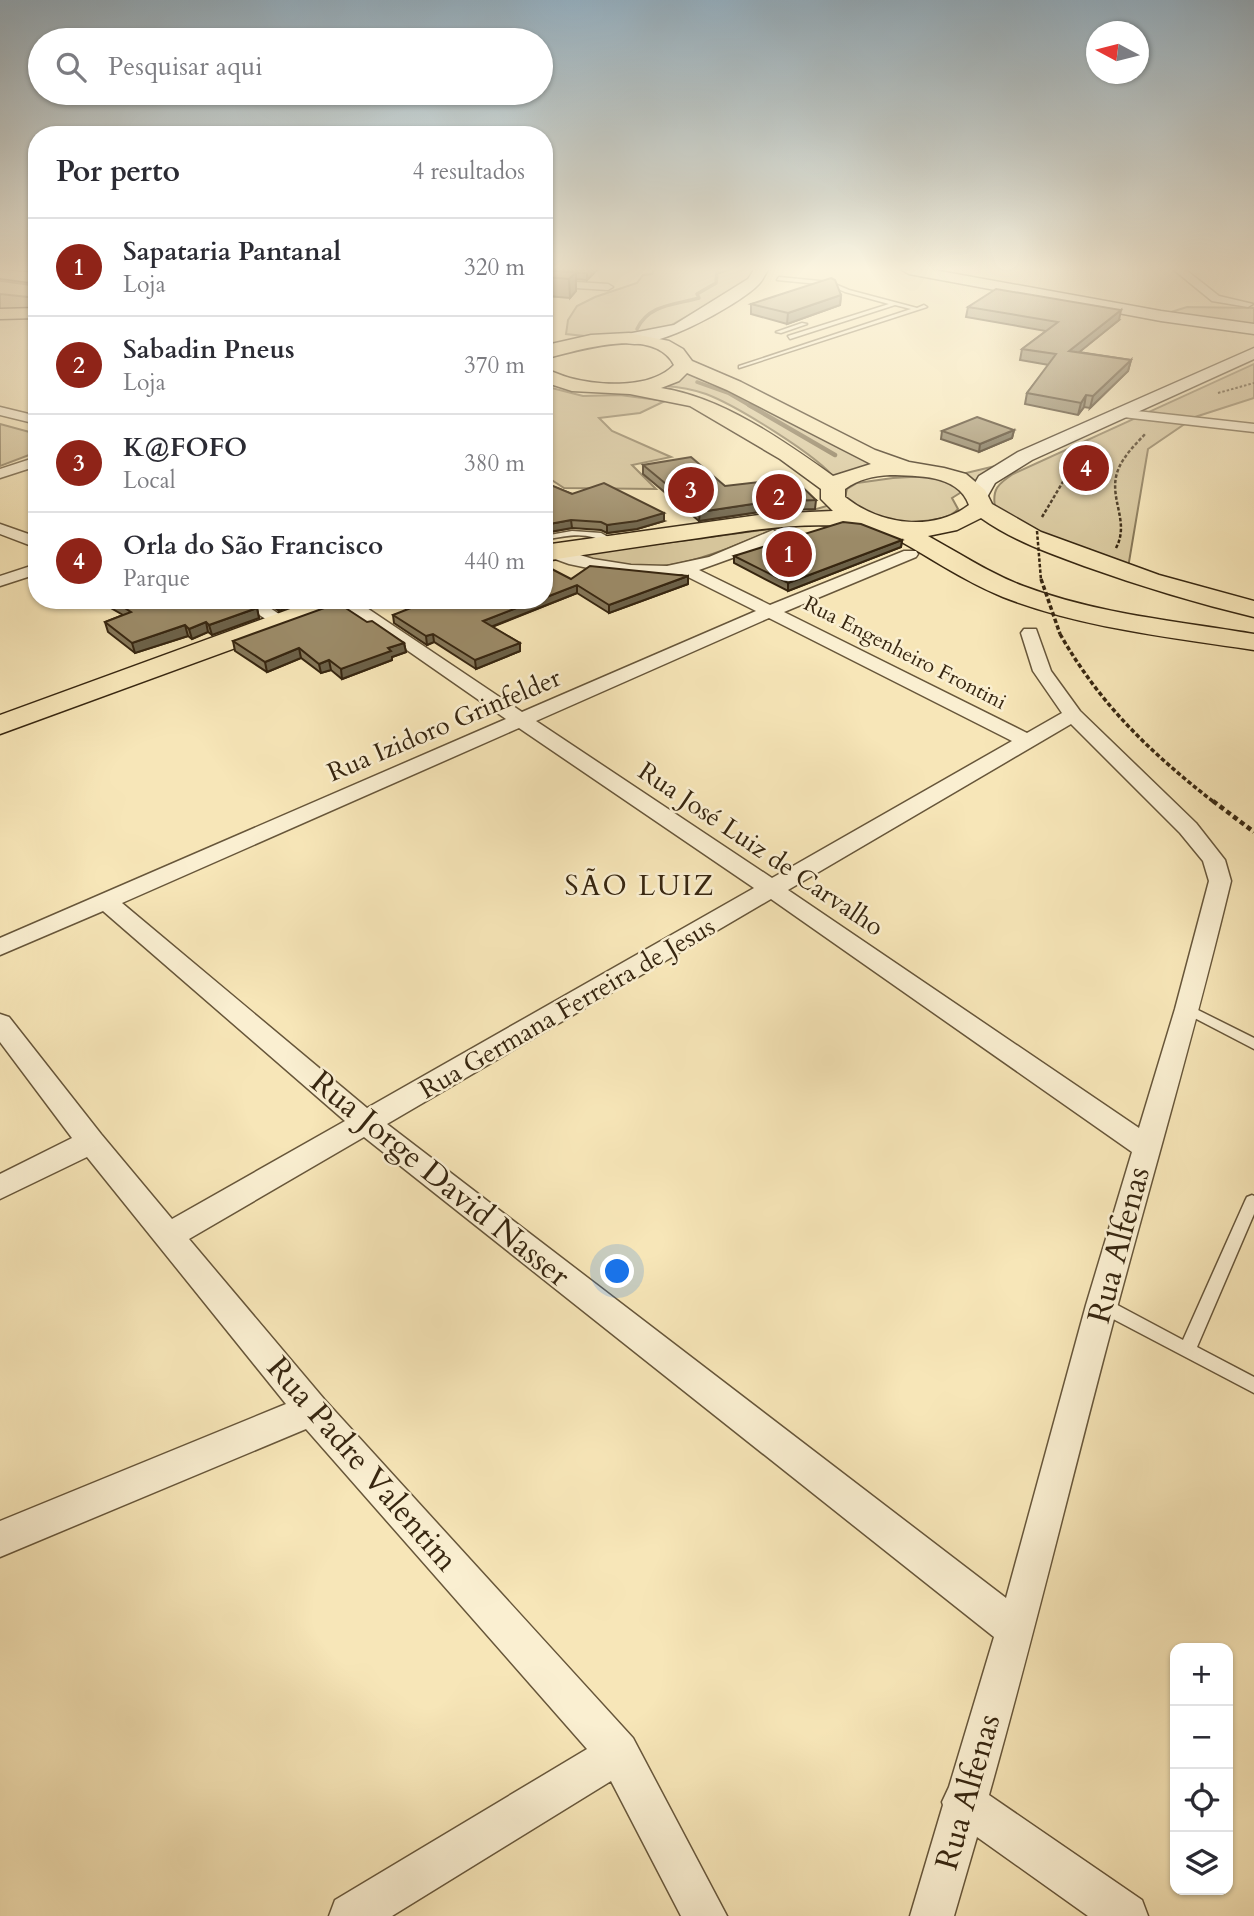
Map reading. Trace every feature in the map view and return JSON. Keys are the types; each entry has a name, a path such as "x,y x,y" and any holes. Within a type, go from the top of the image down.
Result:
{"main road":[{"path":"614,388 648,384 673,376 681,359"},
{"path":"682,359 867,455 966,484 997,519 1039,541 1142,579 1254,609"},
{"path":"553,378 577,386 649,391 697,402 788,454 833,493 844,511 865,521"},
{"path":"769,528 833,493 844,478 864,471 920,470"},
{"path":"553,547 769,528 819,517 923,529 951,525 971,518 980,501"},
{"path":"893,527 984,578 1037,600 1135,622 1254,642"},
{"path":"0,725 317,609"},
{"path":"1254,621 1250,627 1254,636"}],"street":[{"path":"980,501 986,480 1025,456 1240,359"},
{"path":"0,411 28,418"},
{"path":"1119,413 1254,428"},
{"path":"920,470 979,468 1025,456"},
{"path":"0,474 28,464"},
{"path":"553,551 582,562 622,567 685,569 768,540 769,528"},
{"path":"0,529 28,540"},
{"name":"Rua Izidoro Grinfelder","path":"0,947 771,611 910,554"},
{"name":"Rua Engenheiro Frontini","path":"685,569 1029,742"},
{"path":"0,581 28,572"},
{"path":"260,609 282,622"},
{"name":"Rua José Luiz de Carvalho","path":"355,609 773,890 1146,1147"},
{"name":"Rua Alfenas","path":"932,1916 963,1802 1016,1630 1102,1305 1188,1009 1220,881 1214,860 1188,828 1073,715 1042,671 1030,634"},
{"name":"Rua Germana Ferreira de Jesus","path":"169,1236 1073,715"},
{"name":"Rua Jorge David Nasser","path":"103,900 366,1123 1016,1630"},
{"name":"Rua Padre Valentim","path":"0,1023 91,1142 312,1409 618,1753 705,1916"},
{"path":"0,1187 91,1142"},
{"path":"0,1539 312,1409"},
{"path":"351,1916 618,1753"},
{"path":"963,1802 1126,1916"}],"lane":[{"path":"741,367 764,359"},
{"path":"1188,1009 1254,1044"},
{"path":"1187,1350 1252,1201"},
{"path":"1102,1305 1254,1385"}],"path":[{"path":"1093,561 1115,550 1123,533 1116,474 1129,451 1167,418"},
{"path":"1097,445 1072,467 1054,492 1037,531 1037,559 1042,589 1060,635 1086,681 1116,717 1200,793 1254,832"}],"shaded area":[{"path":"1254,364 1254,398 1195,417 1148,449 1128,568 1071,549 995,507 994,496 997,488 1013,474"},
{"path":"693,370 893,467 836,480 795,445 736,409 701,392 664,386"},
{"path":"553,388 583,396 620,395 665,401 640,413 599,418 612,431 671,457 632,465 656,489 564,488 553,481"},
{"path":"0,424 28,432 28,455 0,466"},
{"path":"1008,463 952,498 958,509 947,516 930,520 883,522 799,514 844,501 847,489 857,483 962,474"},
{"path":"777,528 714,553 664,566 625,565 574,555"}],"building":[{"path":"1052,359 1131,360 1093,396 1086,395 1081,403 1027,393"},
{"path":"977,417 1014,430 980,444 942,431"},
{"path":"691,457 725,486 793,478 816,500 765,502 700,512 643,465"},
{"path":"604,483 664,513 637,521 607,525 601,522 571,520 553,523 553,486 572,494"},
{"path":"843,522 861,524 902,540 788,583 734,556"},
{"path":"590,566 688,576 609,605 577,585 553,594 553,570 571,579"},
{"path":"126,609 254,609 209,625 206,622 189,629 185,625 132,643 105,622 131,612"},
{"path":"321,609 347,609 367,622 372,621 404,643 388,648 391,651 341,669 329,660 319,664 299,648 265,662 233,641"},
{"path":"408,609 514,609 483,621 520,643 475,660 433,634 426,636 393,615"}],"waterway":[{"path":"697,382 728,393 752,407"},
{"path":"749,405 835,455"}],"place":[{"name":"Orla do São Francisco","path":"1086,468"},
{"name":"K@FOFO","path":"691,490"},
{"name":"Sabadin Pneus","path":"779,497"},
{"name":"Sapataria Pantanal","path":"789,554"}],"district":[{"name":"SÃO LUIZ","path":"640,886"}]}
